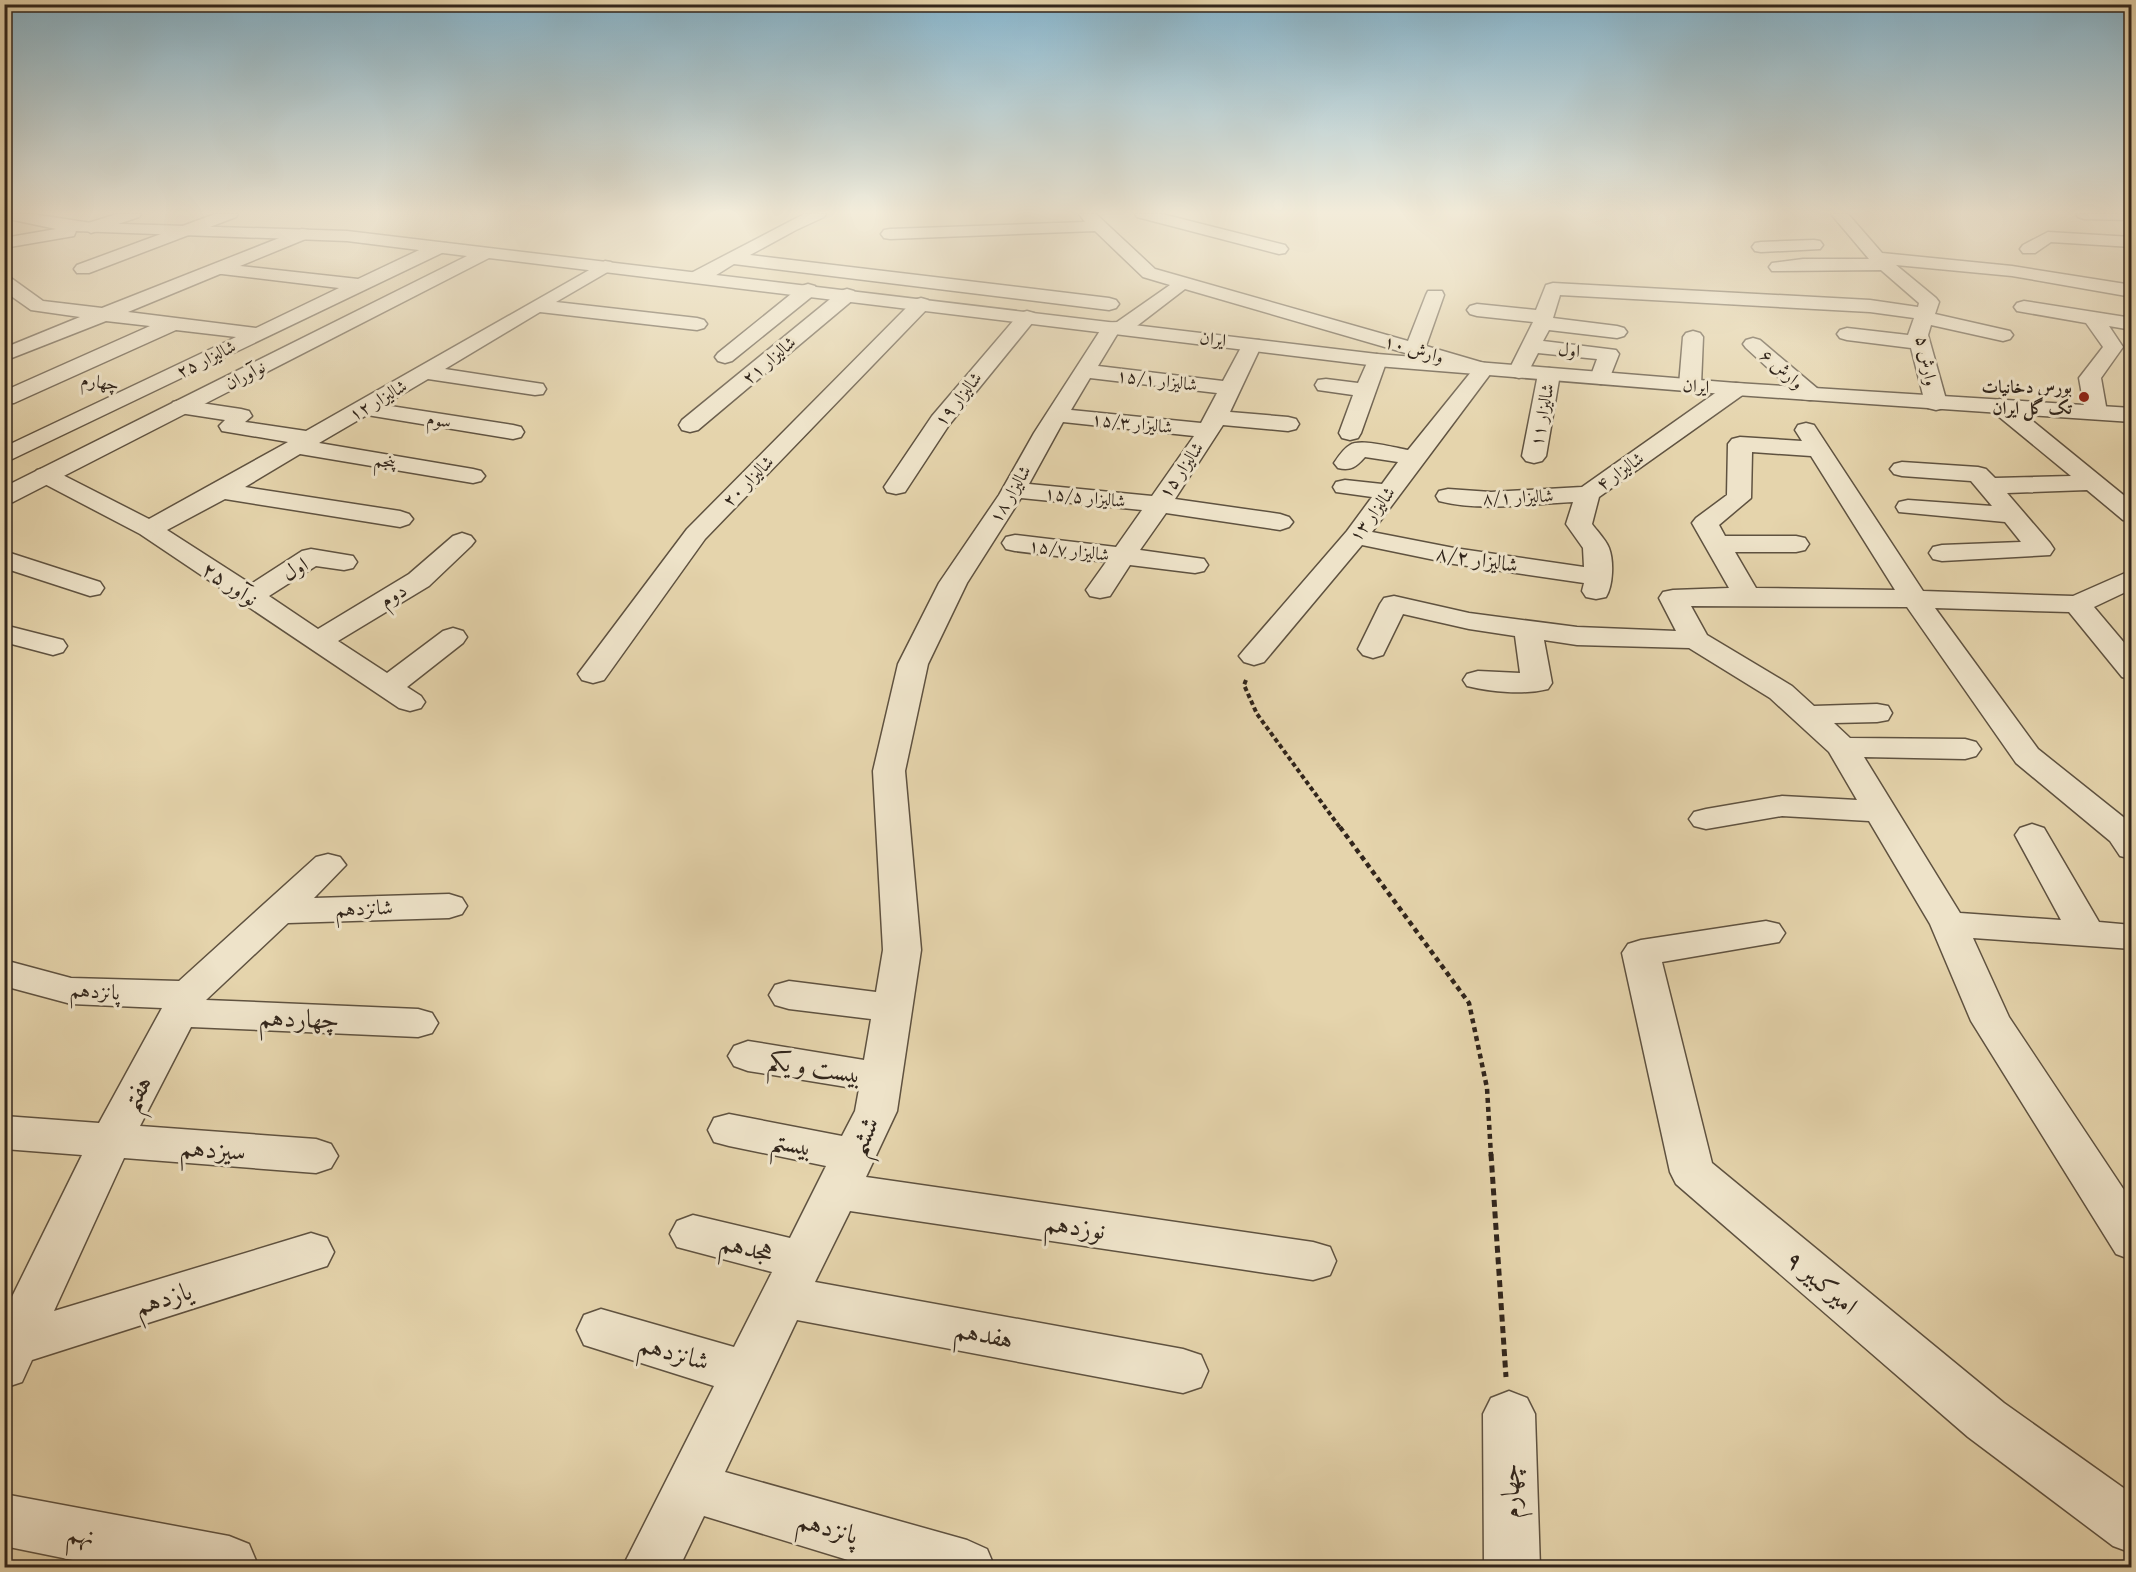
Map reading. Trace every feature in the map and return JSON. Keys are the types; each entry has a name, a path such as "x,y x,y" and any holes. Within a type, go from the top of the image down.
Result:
{"street":[{"path":"12,287 38,306 257,334"},
{"path":"4,355 169,287"},
{"name":"شالیزار ۲۵","path":"4,456 355,287"},
{"name":"نوآوران","path":"4,497 418,287"},
{"name":"شالیزار ۱۲","path":"149,529 221,491 569,287"},
{"name":"ایران","path":"785,287 1027,317 1114,320 1252,344 1377,360 1736,389 2132,415"},
{"path":"912,287 1114,320 1176,289"},
{"name":"وارش ۱۰","path":"1199,287 1484,369"},
{"name":"وارش ۵","path":"1912,287 1929,302 1918,335 1936,402"},
{"path":"2110,287 2132,291"},
{"path":"1519,372 1543,320 1553,289 1870,306 2009,330 2025,319 2023,301 2093,318 2132,324"},
{"path":"725,357 808,290"},
{"name":"شالیزار ۲۱","path":"690,425 847,295"},
{"path":"1415,349 1435,295"},
{"name":"شالیزار ۲۰","path":"593,674 696,534 921,304"},
{"path":"537,306 697,324"},
{"path":"1477,310 1617,332"},
{"path":"6,398 199,312"},
{"name":"شالیزار ۱۹","path":"896,487 940,421 1027,317"},
{"path":"2093,318 2113,347 2090,378 2096,412"},
{"name":"شالیزار ۱۸","path":"914,664 953,584 1014,490 1056,415 1114,320"},
{"path":"1846,334 1920,343"},
{"path":"1690,385 1693,338"},
{"name":"شالیزار ۱۵","path":"1100,590 1212,424 1252,344"},
{"name":"وارش ۶","path":"1753,344 1810,394"},
{"name":"اول","path":"1530,346 1609,354 1601,378"},
{"path":"1350,433 1377,360"},
{"path":"153,361 190,367"},
{"path":"4,369 56,376"},
{"name":"شالیزار ۱۳","path":"1254,656 1356,536 1484,369"},
{"name":"شالیزار ۱۵/۱","path":"1084,371 1229,388"},
{"path":"426,372 535,389"},
{"name":"شالیزار ۱۱","path":"1534,456 1549,375"},
{"name":"چهارم","path":"56,376 89,381"},
{"name":"چهارم","path":"111,384 144,389"},
{"path":"1326,385 1366,390"},
{"name":"شالیزار ۴","path":"1597,584 1596,548 1580,524 1588,494 1736,389"},
{"path":"2000,406 2132,515"},
{"path":"181,407 236,421 304,443"},
{"name":"سوم","path":"364,408 513,432"},
{"name":"شالیزار ۱۵/۳","path":"1056,415 1212,424 1288,424"},
{"path":"1747,596 1705,522 1739,498 1740,444 1812,440 1914,599 2027,756 2122,834 2132,848"},
{"name":"پنجم","path":"304,443 473,476"},
{"path":"1389,492 1346,475 1359,449 1414,458"},
{"path":"1902,469 1978,474 2041,549 1942,553"},
{"name":"نوآور ۲۵","path":"45,475 149,529 399,694 453,637"},
{"path":"1986,486 2093,483"},
{"name":"شالیزار ۱۵/۵","path":"1014,490 1157,504 1280,522"},
{"path":"221,491 400,519"},
{"name":"شالیزار ۸/۱","path":"1448,496 1491,499 1588,494"},
{"path":"1908,507 2012,515"},
{"name":"شالیزار ۸/۲","path":"1356,536 1597,584"},
{"name":"دوم","path":"318,641 419,580 462,542"},
{"name":"شالیزار ۱۵/۷","path":"1015,543 1195,565"},
{"path":"1717,544 1796,544"},
{"name":"اول","path":"250,597 311,557 344,562"},
{"path":"4,559 90,588"},
{"path":"1695,640 1673,598 1747,596 2077,604 2132,578"},
{"path":"1373,649 1394,604 1469,621 1577,636 1695,640 1781,692 1842,747 1948,924 1991,1022 2132,1241"},
{"path":"2077,604 2132,671"},
{"path":"1479,680 1537,683 1528,629"},
{"path":"4,633 53,646"},
{"name":"ششم","path":"650,1568 876,1111 902,950 889,771 914,664"},
{"path":"1807,715 1877,713"},
{"path":"1842,747 1965,749"},
{"path":"1706,819 1782,806 1880,811"},
{"path":"2032,835 2087,934"},
{"name":"هفتم","path":"10,1355 110,1142 183,1004 328,865"},
{"name":"شانزدهم","path":"278,911 449,906"},
{"path":"1948,924 2132,937"},
{"name":"امیرکبیر ۹","path":"1766,933 1641,953 1692,1172 1986,1420 2132,1527"},
{"name":"پانزدهم","path":"4,974 71,991 183,1004"},
{"path":"789,995 893,1008"},
{"name":"چهاردهم","path":"183,1004 418,1023"},
{"name":"بیست و یکم","path":"748,1056 882,1078"},
{"name":"بیستم","path":"729,1130 845,1173"},
{"name":"سیزدهم","path":"4,1132 110,1142 316,1156"},
{"name":"نوزدهم","path":"845,1173 1313,1261"},
{"name":"هجدهم","path":"693,1234 793,1279"},
{"name":"یازدهم","path":"10,1355 311,1252"},
{"name":"هفدهم","path":"793,1279 1183,1371"},
{"name":"شانزدهم","path":"601,1330 746,1373"},
{"name":"چهارم","path":"1509,1414 1512,1568"},
{"name":"پانزدهم","path":"690,1487 967,1568"},
{"name":"نهم","path":"4,1520 229,1563"}],"path":[{"path":"1254,656 1244,685 1257,714 1469,1003 1486,1088 1509,1414"}],"place":[{"name":"بورس دخانیات تک گل ایران","path":"2084,397"}]}
